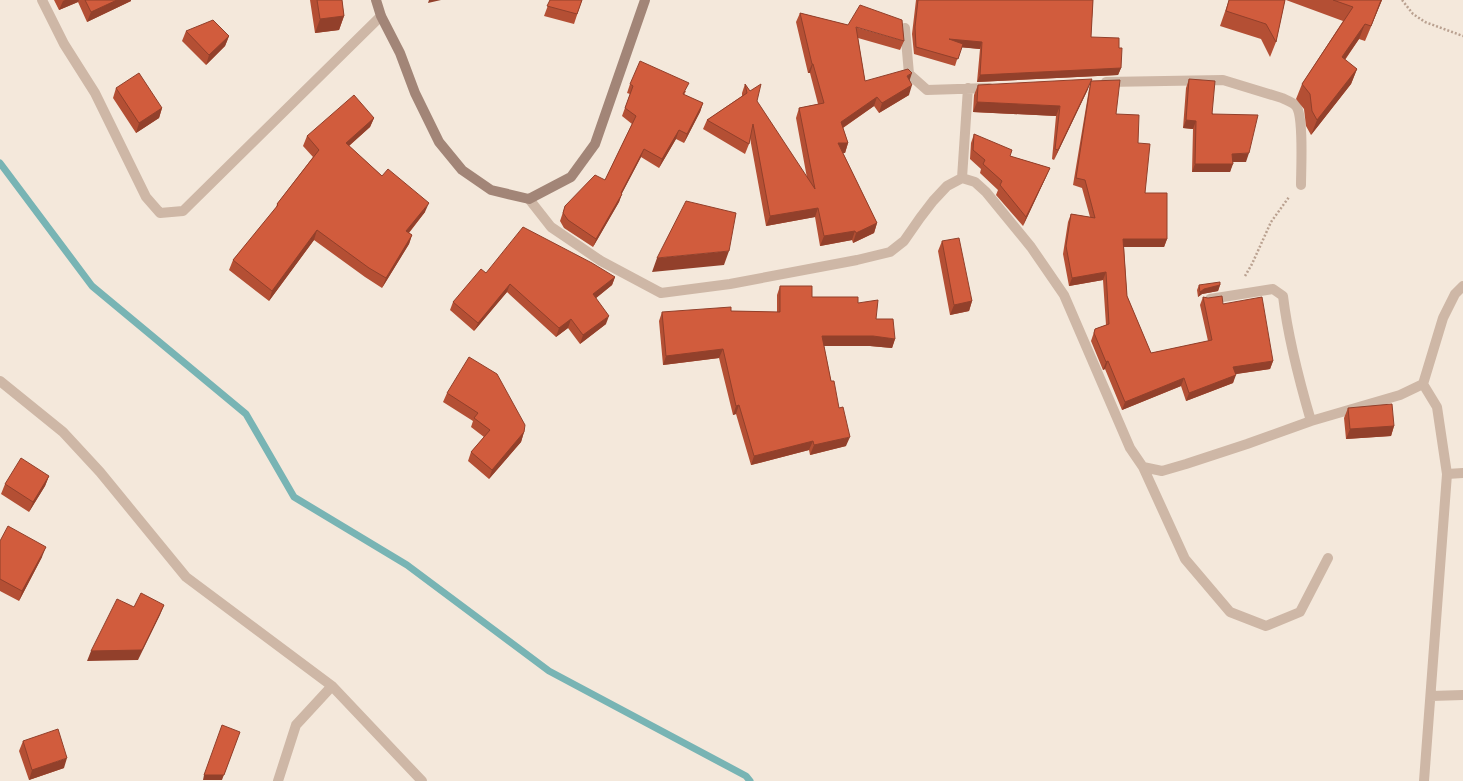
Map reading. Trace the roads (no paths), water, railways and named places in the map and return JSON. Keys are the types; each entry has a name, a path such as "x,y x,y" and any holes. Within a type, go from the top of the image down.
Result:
{"main road":[{"path":"376,0 381,16 400,53 415,93 439,142 462,170 490,190 529,199 572,177 595,144 645,0"}],"street":[{"path":"42,0 64,44 95,93 146,197 160,213 183,210 381,16"},
{"path":"906,28 909,74 927,90 1000,87"},
{"path":"1098,82 1223,80 1282,98 1290,102 1296,106 1300,117 1301,185"},
{"path":"962,178 968,88"},
{"path":"529,199 551,227 601,261 662,293 730,284 857,260 890,252 904,241 933,201 947,186 962,178 975,182 986,192 1031,247 1064,295 1130,448 1143,467 1185,559 1230,612 1266,626 1300,612 1328,558"},
{"path":"1143,467 1162,471 1247,444 1311,421 1400,395 1423,384 1443,318 1455,294 1463,286"},
{"path":"1204,300 1273,289 1283,296 1296,367 1311,421"},
{"path":"0,381 63,432 100,472 186,577 332,686 422,781"},
{"path":"1423,384 1438,407 1448,474 1424,781"},
{"path":"1448,474 1463,473"},
{"path":"278,781 296,725 332,686"},
{"path":"1431,696 1463,695"}],"waterway":[{"path":"0,163 92,286 246,414 294,497 407,565 549,671 746,776 750,781"}]}
